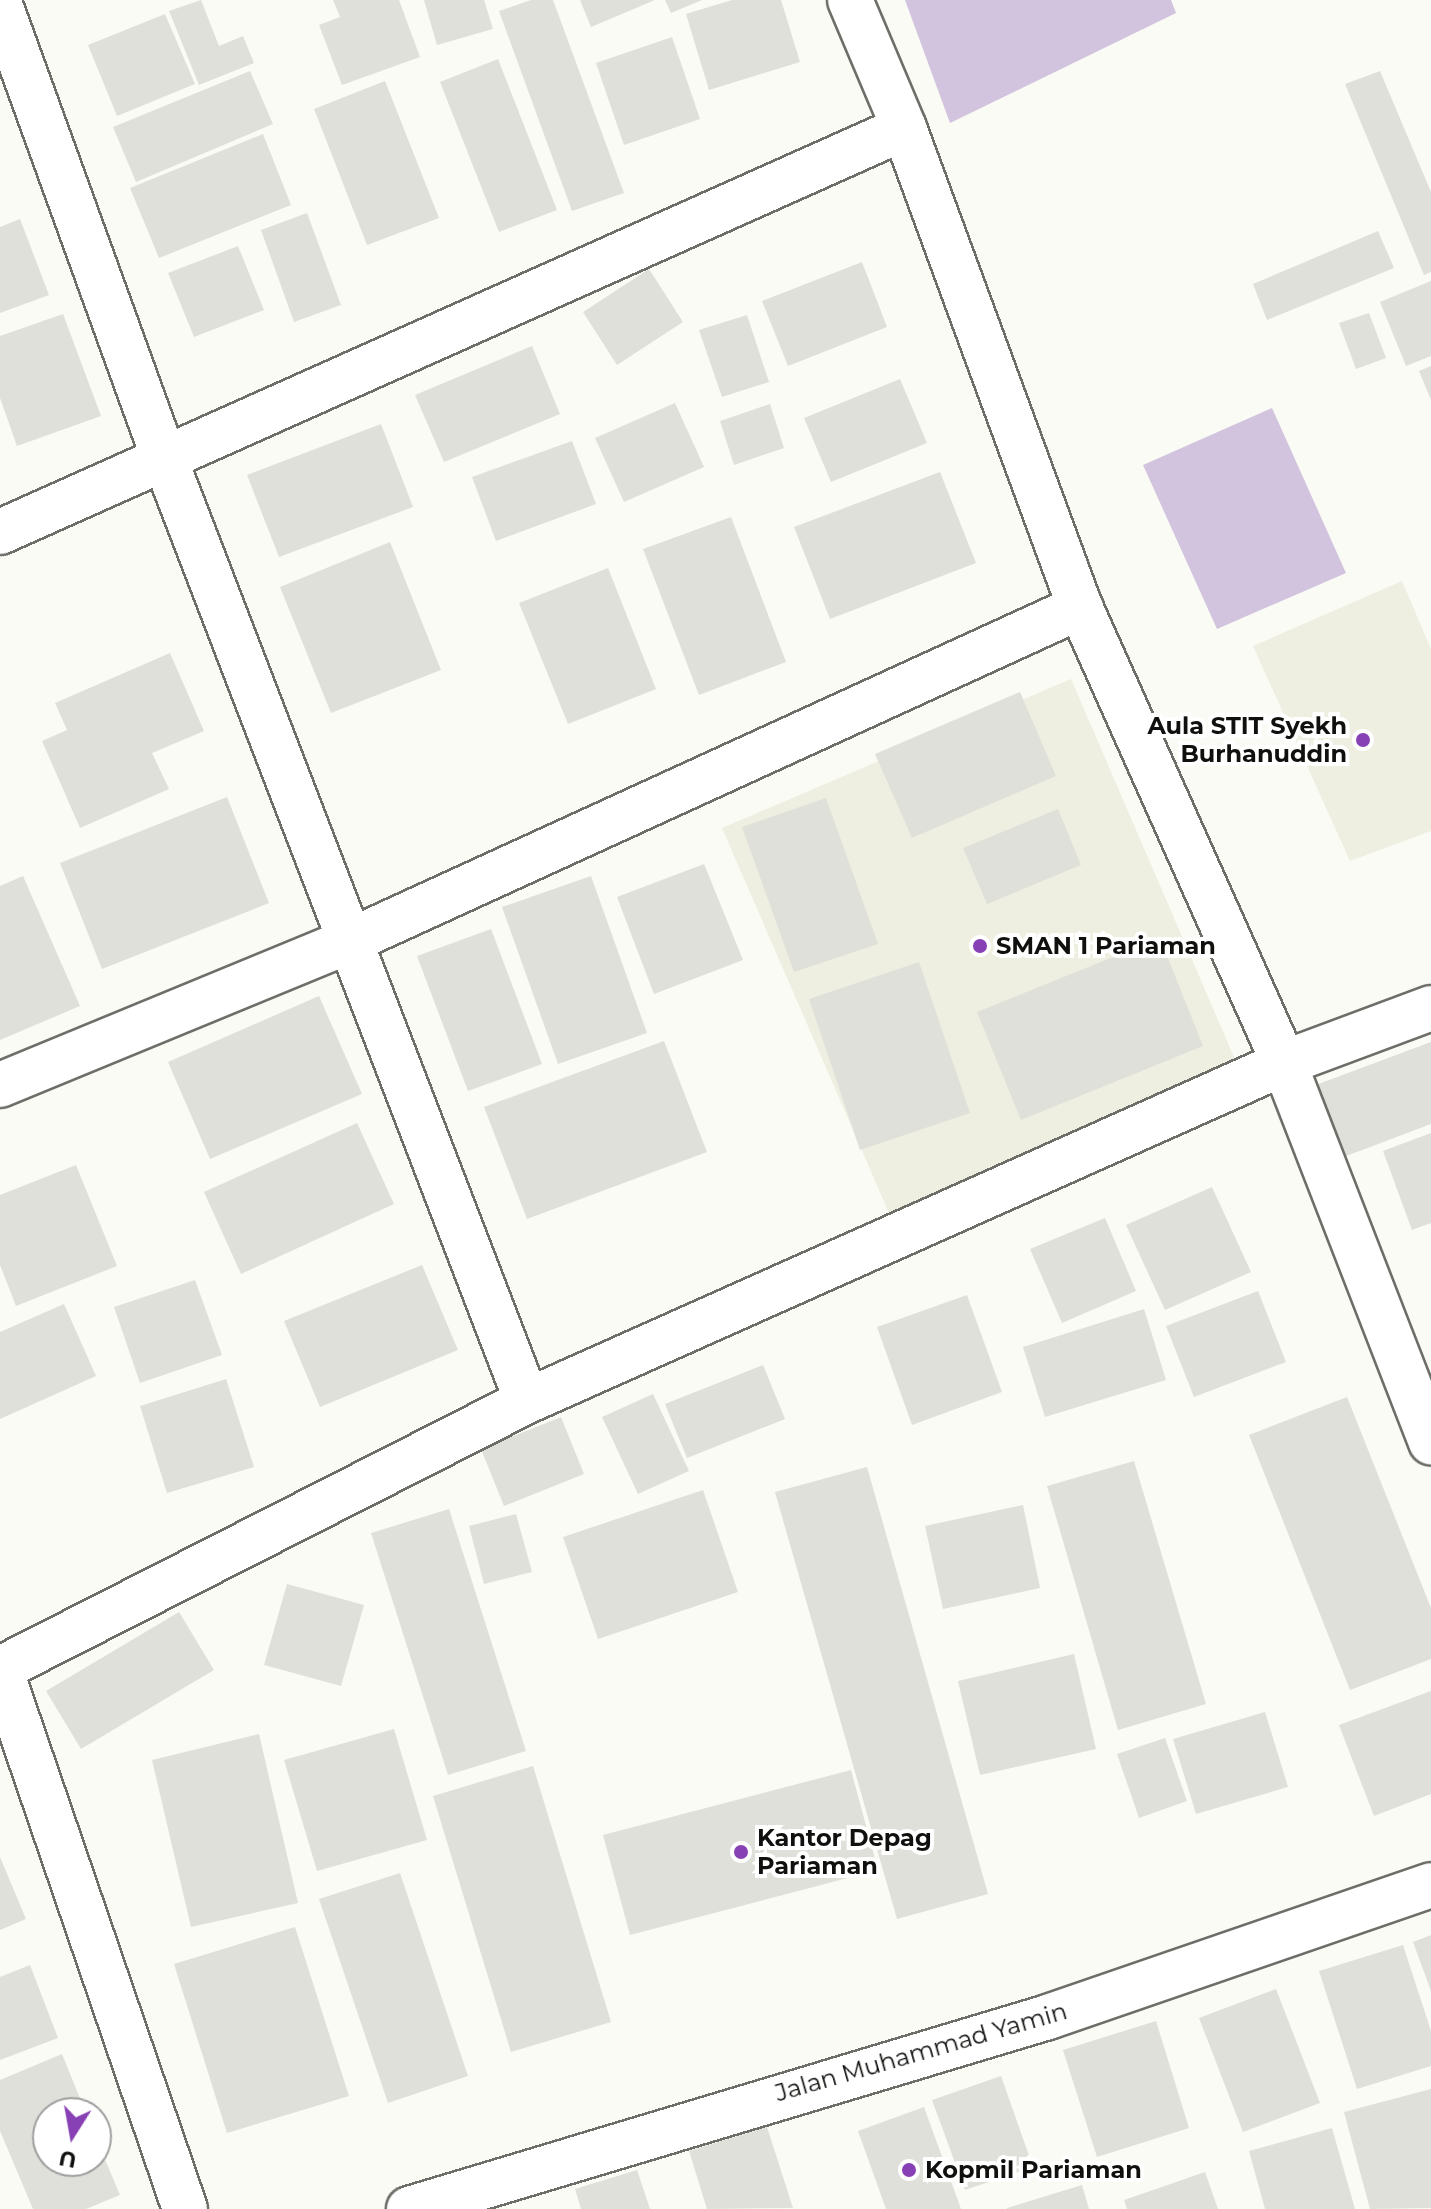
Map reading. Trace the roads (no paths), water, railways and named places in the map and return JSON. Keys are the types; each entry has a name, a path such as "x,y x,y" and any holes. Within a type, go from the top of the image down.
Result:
{"street":[{"path":"850,0 904,128 1080,607 1284,1063 1431,1442"},
{"path":"0,5 164,457 527,1401"},
{"path":"0,532 904,128"},
{"path":"0,1085 352,940 1080,607"},
{"path":"185,2209 0,1669 527,1401 1284,1063 1431,1008"},
{"name":"Jalan Muhammad Yamin","path":"409,2209 1048,2017 1431,1885"}],"place":[{"name":"Aula STIT Syekh Burhanuddin","path":"1363,740"},
{"name":"SMAN 1 Pariaman","path":"980,946"},
{"name":"Kantor Depag Pariaman","path":"741,1852"},
{"name":"Kopmil Pariaman","path":"909,2170"}]}
